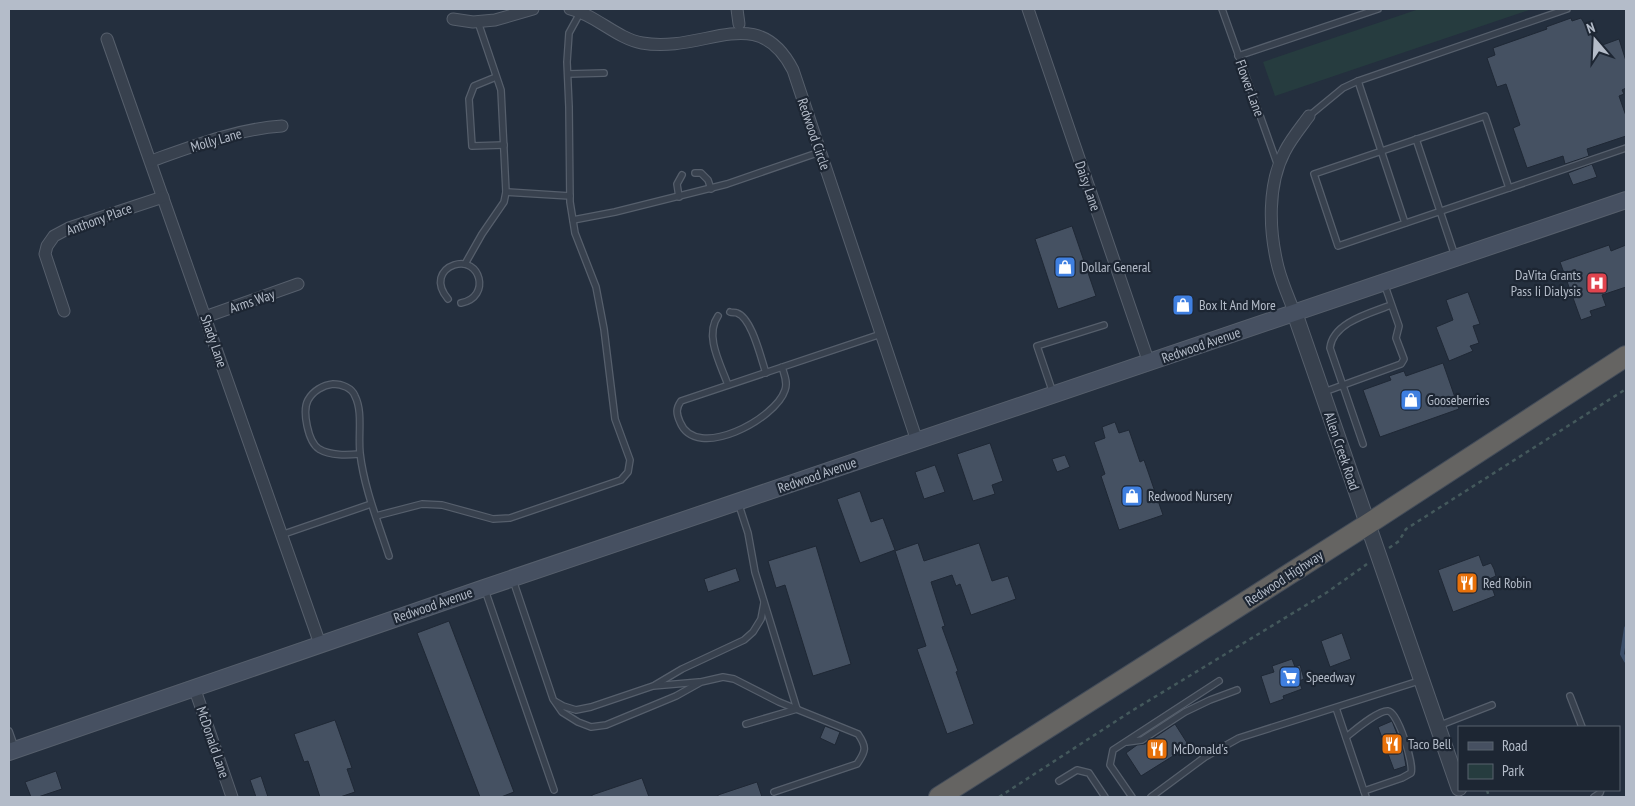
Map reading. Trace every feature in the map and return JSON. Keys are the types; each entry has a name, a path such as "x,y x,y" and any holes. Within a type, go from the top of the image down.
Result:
{"highway":[{"name":"Redwood Highway","path":"939,797 1368,524 1626,356"}],"main road":[{"name":"Redwood Avenue","path":"12,751 512,578 1626,200"}],"street":[{"path":"453,19 494,20 533,9"},
{"path":"737,9 739,24"},
{"name":"Daisy Lane","path":"1028,9 1149,362"},
{"name":"Redwood Circle","path":"575,11 624,36 641,42 658,44 690,38 747,23 763,29 776,39 793,70 917,441"},
{"name":"Shady Lane","path":"107,39 320,644"},
{"name":"Allen Creek Road","path":"1309,116 1284,152 1278,168 1273,200 1272,233 1278,267 1458,786"},
{"name":"Molly Lane","path":"151,161 238,133 282,126"},
{"name":"Anthony Place","path":"64,310 45,254 47,246 54,236 69,228 163,197"},
{"name":"Arms Way","path":"206,317 298,284"},
{"name":"McDonald Lane","path":"194,687 232,797"}],"lane":[{"name":"Flower Lane","path":"1222,9 1278,168"},
{"path":"1238,56 1378,9"},
{"path":"1309,116 1343,88 1358,81 1567,9"},
{"path":"376,516 422,504 442,505 493,519 510,518 621,480 628,472 630,460 615,419 604,329 596,287 575,233 570,196 567,62 569,33 575,11"},
{"path":"465,264 482,234 504,202 506,192 501,90 478,21"},
{"path":"568,74 604,72"},
{"path":"496,77 474,86 470,98 472,146 504,145"},
{"path":"1358,81 1405,224"},
{"path":"1510,188 1485,116 1314,174 1338,246 1405,224 1510,188 1626,148"},
{"path":"1416,140 1456,258"},
{"path":"573,220 711,189 820,152"},
{"path":"696,173 701,173 708,180 711,189"},
{"path":"679,197 677,184 682,175"},
{"path":"506,192 570,196"},
{"path":"448,299 441,288 442,275 452,266 465,264 475,271 480,282 477,294 472,299 461,303"},
{"path":"1322,393 1401,364 1404,359 1396,338 1398,326 1384,283"},
{"path":"1363,444 1330,348 1330,340 1356,318 1391,305"},
{"path":"730,312 739,313 747,322 755,339 766,373"},
{"path":"718,316 713,323 712,337 728,385"},
{"path":"1053,395 1037,346 1104,325"},
{"path":"782,367 786,378 786,389 780,400 754,423 713,439 693,437 685,432 677,414 677,407 681,401 766,373 782,367 881,334"},
{"path":"360,454 342,455 321,451 314,446 308,430 306,414 307,400 316,390 333,384 347,386 355,393 358,402 360,454 371,504 389,556"},
{"path":"738,502 748,533 755,572 797,709"},
{"path":"281,535 371,504"},
{"path":"512,578 553,699 562,712 578,722 591,726 606,725 676,696 701,682"},
{"path":"484,588 554,790"},
{"path":"553,699 563,706 576,710 591,707 653,686 744,640 753,632 761,619 764,602"},
{"path":"653,686 701,682 724,677 734,679 779,702 858,734 864,743 864,753 857,764 774,792"},
{"path":"1151,797 1205,757 1240,738 1422,680"},
{"path":"1132,797 1110,765 1113,750 1219,681"},
{"path":"1126,742 1142,740 1185,712 1237,690"},
{"path":"1570,696 1582,726"},
{"path":"1438,726 1492,705"},
{"path":"1336,708 1365,794 1411,774 1410,758 1392,713 1388,711 1380,712 1346,737"},
{"path":"746,724 797,709"},
{"path":"9,731 12,751"},
{"path":"1059,781 1077,770 1089,773 1105,797"}],"path":[{"path":"1001,796 1130,712 1326,593 1398,541 1406,529 1626,389"}],"green space":[{"path":"1419,9 1532,9 1275,96 1263,62"}],"building":[{"path":"1571,18 1572,21 1581,18 1597,47 1619,39 1626,61 1626,88 1622,90 1624,94 1619,96 1626,116 1626,136 1587,149 1589,156 1565,164 1563,156 1527,168 1513,128 1520,125 1506,84 1497,87 1487,58 1495,55 1493,48 1547,29 1546,27"},
{"path":"1592,164 1597,177 1573,185 1568,173"},
{"name":"Dollar General","path":"1072,226 1096,296 1058,309 1035,239"},
{"name":"DaVita Grants Pass Ii Dialysis","path":"1609,245 1611,251 1626,245 1626,287 1602,295 1606,306 1590,311 1592,316 1581,320 1560,262"},
{"path":"1468,292 1480,324 1473,326 1479,343 1470,346 1473,351 1449,361 1436,327 1453,320 1446,300"},
{"name":"Gooseberries","path":"1443,363 1459,409 1380,437 1363,390 1391,380 1389,376 1404,371 1406,376"},
{"name":"Redwood Nursery","path":"1115,422 1119,433 1129,430 1140,462 1144,460 1163,515 1119,530 1101,476 1105,474 1094,442 1105,438 1102,427"},
{"path":"990,443 1003,481 992,485 995,494 973,501 957,454"},
{"path":"1065,455 1070,467 1057,472 1052,459"},
{"path":"935,465 945,492 924,499 915,472"},
{"path":"860,491 871,522 883,518 895,550 860,563 837,499"},
{"path":"918,543 924,561 979,543 992,581 1008,576 1016,599 971,615 960,584 956,586 952,575 931,582 945,626 942,627 974,724 947,734 917,649 926,646 895,551"},
{"path":"816,546 851,664 813,676 785,585 776,588 768,561"},
{"path":"1479,555 1483,566 1491,563 1494,569 1496,576 1489,579 1495,596 1453,612 1438,570"},
{"path":"736,568 740,581 708,592 704,579"},
{"path":"449,621 514,792 501,797 480,797 417,633"},
{"path":"1342,633 1351,659 1330,667 1321,641"},
{"path":"1292,659 1295,667 1300,665 1304,679 1299,681 1302,689 1283,696 1284,699 1270,704 1261,676 1274,672 1272,666"},
{"path":"335,720 352,768 347,769 355,792 340,797 320,797 308,761 304,762 294,734"},
{"path":"1392,721 1403,749 1406,766 1394,770 1378,727"},
{"path":"1175,724 1189,746 1141,776 1126,753 1137,745 1145,744"},
{"path":"825,726 840,732 835,745 820,738"},
{"path":"56,771 62,789 38,797 31,797 25,782"},
{"path":"261,776 268,797 256,797 250,780"},
{"path":"642,778 649,797 592,797 592,795"},
{"path":"757,782 762,797 718,797 718,795"}],"waterway":[{"path":"1626,628 1622,654 1626,661"}],"place":[{"name":"Dollar General","path":"1065,267"},
{"name":"DaVita Grants Pass Ii Dialysis","path":"1597,283"},
{"name":"Box It And More","path":"1183,305"},
{"name":"Gooseberries","path":"1411,400"},
{"name":"Redwood Nursery","path":"1132,496"},
{"name":"Red Robin","path":"1467,583"},
{"name":"Speedway","path":"1290,677"},
{"name":"Taco Bell","path":"1392,744"},
{"name":"McDonald's","path":"1157,749"}]}
